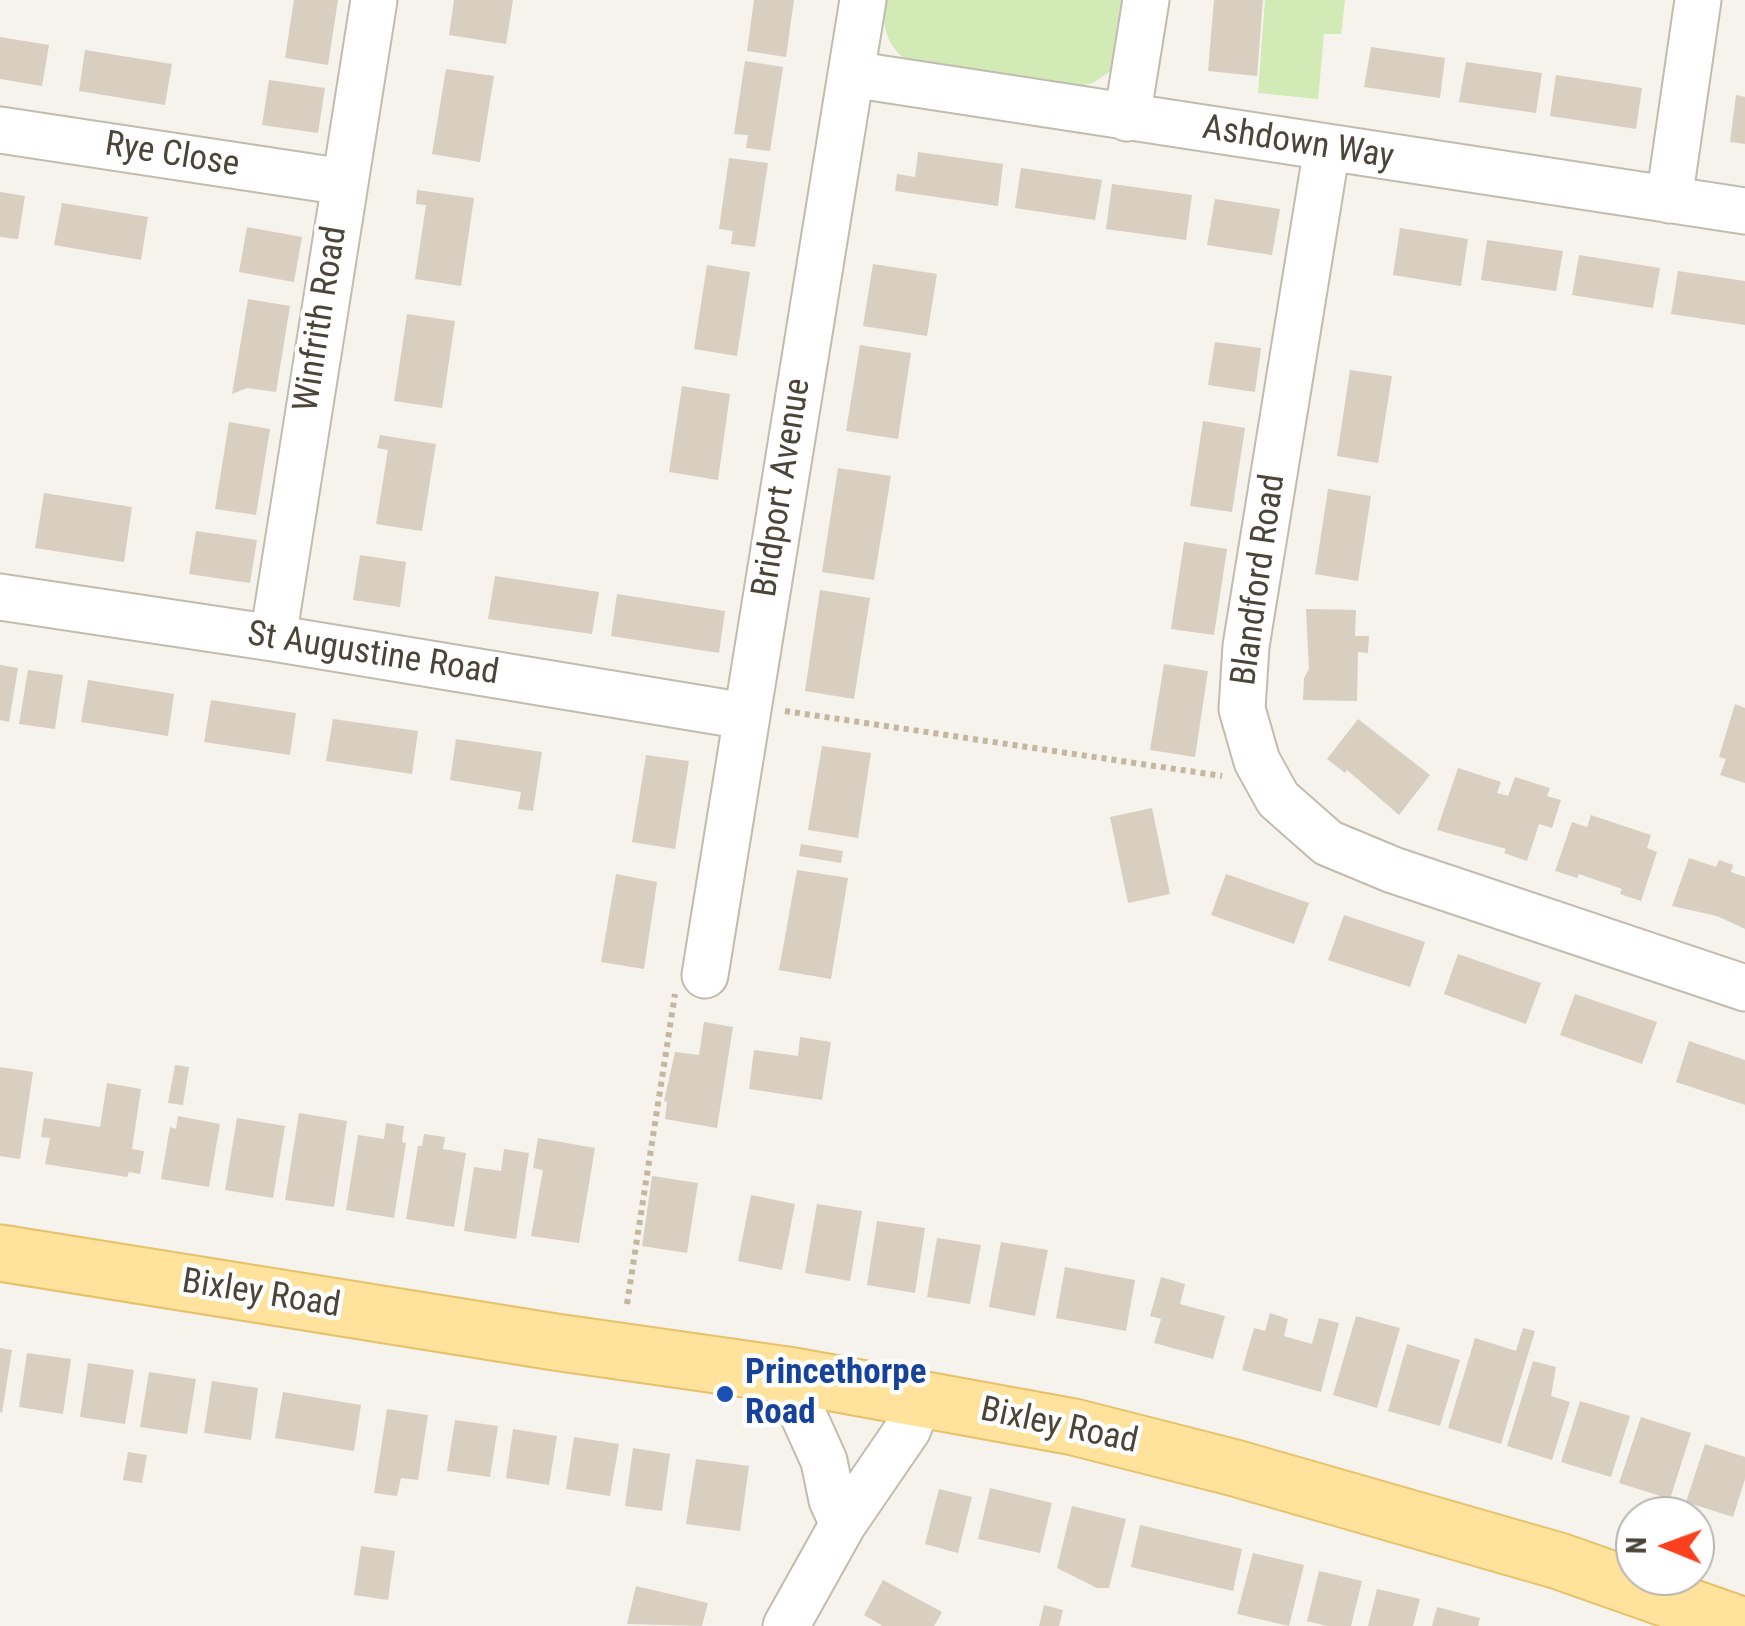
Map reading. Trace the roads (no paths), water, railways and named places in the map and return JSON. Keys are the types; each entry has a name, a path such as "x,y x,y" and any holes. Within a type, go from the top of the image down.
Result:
{"main road":[{"name":"Bixley Road","path":"0,1254 794,1376 1074,1428 1235,1468 1559,1561 1744,1626"}],"street":[{"name":"Winfrith Road","path":"273,638 374,0"},
{"name":"Bridport Avenue","path":"695,978 745,716 863,0"},
{"path":"1127,118 1146,0"},
{"path":"1669,200 1698,0"},
{"name":"Ashdown Way","path":"851,74 1745,211"},
{"name":"Rye Close","path":"0,130 344,182"},
{"name":"Blandford Road","path":"1327,148 1246,646 1242,709 1257,761 1278,799 1328,843 1392,870 1745,988"},
{"name":"St Augustine Road","path":"0,597 745,716"},
{"path":"794,1376 800,1410 824,1462 832,1500 844,1524"},
{"path":"786,1626 844,1524 908,1429 920,1398"}],"place":[{"name":"Princethorpe Road","path":"725,1394"}]}
